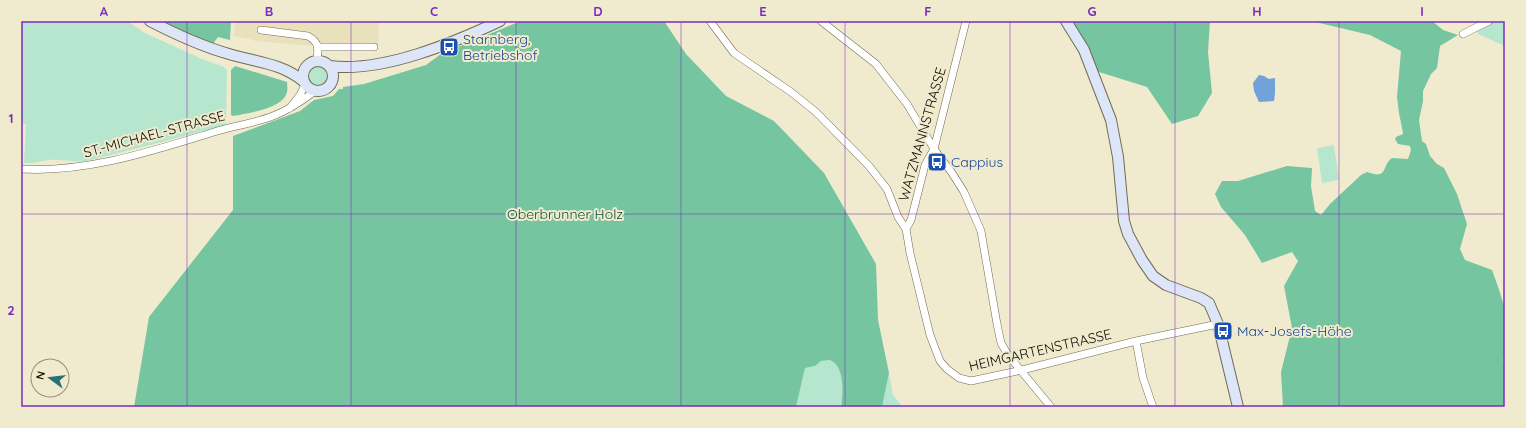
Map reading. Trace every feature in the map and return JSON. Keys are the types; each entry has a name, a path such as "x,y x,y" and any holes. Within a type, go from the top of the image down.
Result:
{"street":[{"path":"150,21 186,39 228,54 280,67 291,72 311,90 315,91 327,89 332,83 332,70 330,66"},
{"path":"280,67 300,67 322,61 330,66 359,67 387,62 455,41 500,21"},
{"name":"HEIMGARTENSTRASSE","path":"710,21 734,53 791,92 816,112 869,166 887,189 898,217 906,229 910,253 930,335 940,361 947,369 959,378 971,381 1022,370 1136,341 1218,324"},
{"path":"821,21 876,64 908,104 934,149 964,192 981,231 997,324 1002,343 1008,355 1022,370 1051,407"},
{"name":"WATZMANNSTRASSE","path":"906,229 911,220 925,165 934,149 966,21"},
{"path":"1066,21 1084,50 1111,120 1118,157 1124,221 1128,234 1142,260 1153,276 1166,285 1201,298 1207,302 1213,311 1218,324 1238,407"},
{"path":"1463,34 1489,21"},
{"path":"261,30 308,36 314,39 318,47 312,63 303,72 304,83"},
{"path":"318,47 374,47"},
{"path":"333,79 359,67"},
{"name":"ST.-MICHAEL-STRASSE","path":"290,108 300,95 304,83"},
{"name":"ST.-MICHAEL-STRASSE","path":"21,169 39,170 78,168 138,154 273,116 299,104 315,91"},
{"path":"1136,341 1143,378 1153,407"}],"shaded area":[{"path":"235,21 379,21 378,48 328,50 312,46 255,41 234,36"}],"green space":[{"path":"21,21 127,21 145,33 202,59 224,67 227,70 225,125 87,161 77,162 46,160 24,163 26,124 21,123"},
{"path":"158,21 231,21 230,40 218,37 212,45"},
{"name":"Oberbrunner Holz","path":"521,21 664,21 686,54 726,96 774,121 824,173 876,264 878,320 889,373 882,407 841,407 841,374 835,363 830,360 821,361 815,366 805,368 796,407 134,407 149,317 233,210 233,136 300,111 314,100 333,96 339,89 343,89 343,87 364,84 426,65 441,54"},
{"path":"1064,21 1210,21 1208,52 1212,93 1198,116 1172,124 1147,87 1099,72 1092,73"},
{"path":"1311,21 1432,21 1443,30 1458,35 1440,46 1437,68 1431,74 1423,91 1423,101 1419,120 1422,141 1426,144 1430,156 1437,164 1444,168 1457,194 1467,224 1460,249 1465,260 1492,270 1502,299 1505,310 1506,324 1506,339 1503,361 1505,364 1505,407 1283,407 1281,372 1292,328 1284,286 1298,261 1292,252 1262,263 1245,235 1221,207 1215,194 1222,181 1238,181 1287,166 1312,168 1311,186 1315,211 1321,215 1330,204 1361,175 1367,172 1374,174 1382,173 1392,158 1408,159 1411,150 1410,146 1398,144 1395,139 1403,134 1397,97 1401,51 1370,35"},
{"path":"1495,21 1505,21 1505,46 1478,34 1475,29"},
{"path":"314,65 322,65 329,72 329,80 322,87 314,87 307,80 307,72"},
{"path":"235,66 287,82 287,91 284,98 272,106 256,112 233,116 231,115 231,70"},
{"path":"1334,145 1339,180 1322,183 1317,148"},
{"path":"830,360 835,363 841,375 841,407 796,407 805,368 815,366 821,361"},
{"path":"889,373 893,395 903,407 882,407"}],"water":[{"path":"1259,75 1269,79 1275,78 1274,101 1259,102 1254,91 1253,83"}],"place":[{"name":"Starnberg, Betriebshof","path":"449,47"},
{"name":"Cappius","path":"937,162"},
{"name":"Max-Josefs-Höhe","path":"1223,331"}]}
